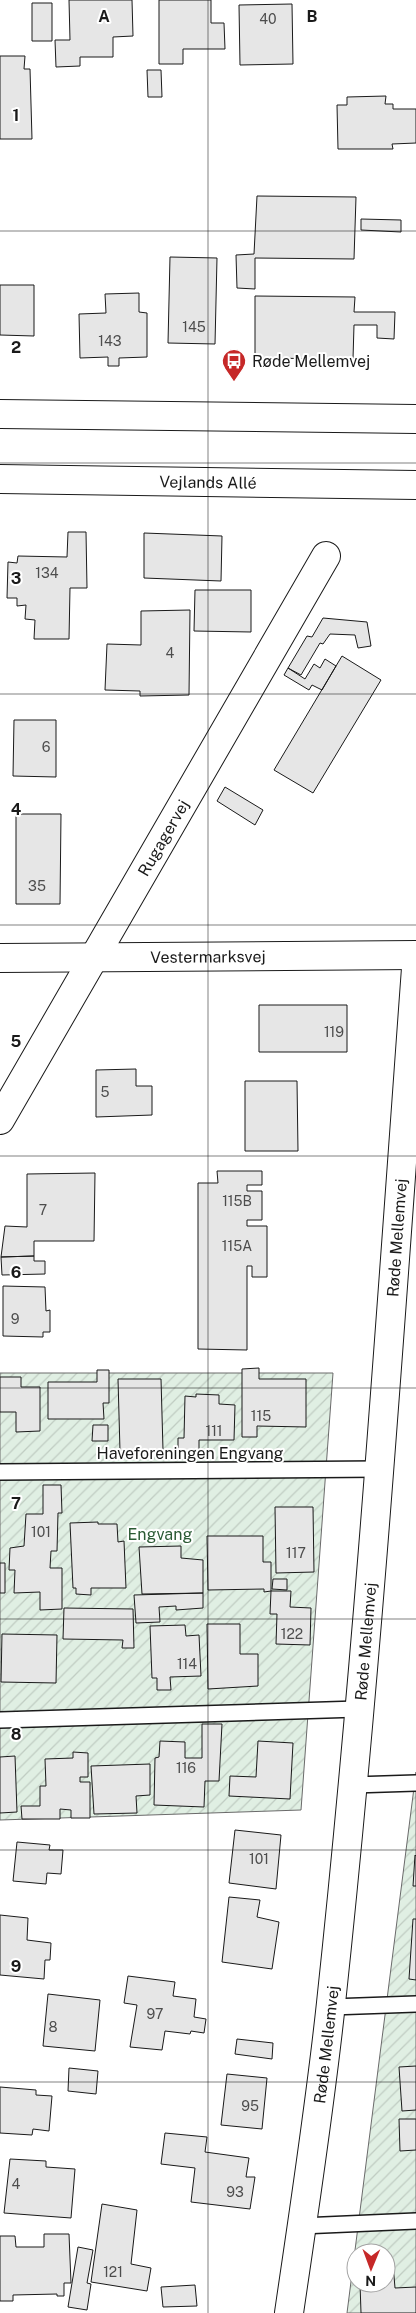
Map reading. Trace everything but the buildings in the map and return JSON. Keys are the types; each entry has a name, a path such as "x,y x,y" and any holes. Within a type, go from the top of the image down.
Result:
{"street":[{"path":"0,414 416,420"},
{"name":"Vejlands Allé","path":"0,479 416,485"},
{"name":"Rugagervej","path":"0,1120 326,556"},
{"name":"Vestermarksvej","path":"0,958 416,955"},
{"name":"Røde Mellemvej","path":"289,2313 331,2007 353,1785 380,1469 416,968"}],"lane":[{"name":"Haveforeningen Engvang","path":"0,1472 380,1469"},
{"path":"0,1720 358,1710"},
{"path":"353,1785 416,1783"},
{"path":"331,2007 416,2004"},
{"path":"301,2226 416,2221"}],"green space":[{"name":"Engvang","path":"0,1373 333,1373 301,1810 0,1820"},
{"path":"416,1772 416,2313 347,2313 350,2293 396,2293 396,2243 356,2243"}],"place":[{"name":"Røde Mellemvej","path":"234,382"}]}
